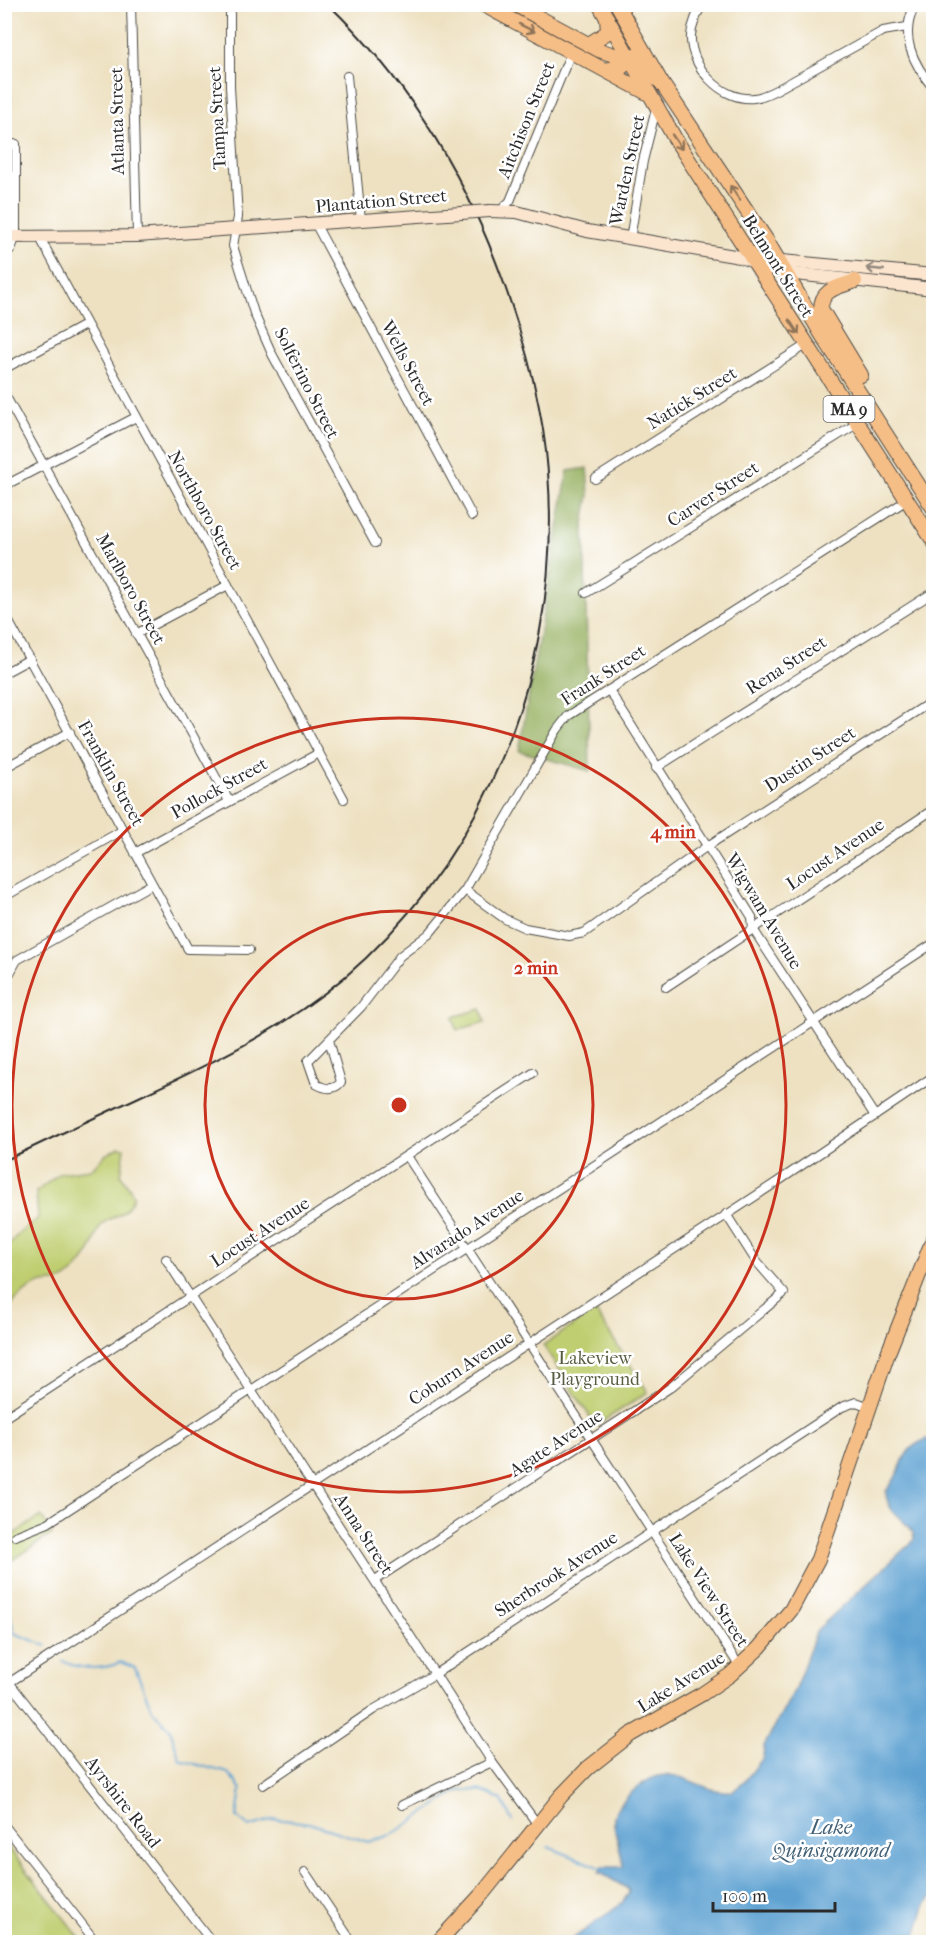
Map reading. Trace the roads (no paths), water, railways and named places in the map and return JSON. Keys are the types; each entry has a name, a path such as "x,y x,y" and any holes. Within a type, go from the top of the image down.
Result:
{"main road":[{"path":"482,4 580,44 632,61 661,82"},
{"path":"514,4 580,44 605,70 647,93"},
{"name":"Belmont Street","path":"617,4 661,82 778,260 933,509"},
{"path":"580,44 608,32 603,10"},
{"name":"Belmont Street","path":"603,10 656,109 933,542"},
{"path":"605,70 622,68 632,61 642,46"},
{"name":"Plantation Street","path":"10,236 137,236 495,211 754,262 786,273 933,289"},
{"name":"Plantation Street","path":"754,262 778,260 933,275"},
{"path":"855,280 828,292 822,301 821,309 893,428 896,449"},
{"name":"Lake Avenue","path":"438,1942 483,1893 569,1788 603,1755 662,1715 710,1689 740,1666 784,1620 806,1585 818,1559 913,1283 933,1237"}],"street":[{"name":"Atlanta Street","path":"131,4 137,236"},
{"name":"Tampa Street","path":"230,4 230,87 238,208 235,229"},
{"path":"702,4 692,29 693,50 710,80 725,92 740,97 762,96 883,31 907,27"},
{"path":"916,4 907,27 917,65 933,89"},
{"name":"Aitchison Street","path":"495,211 510,201 580,44"},
{"path":"347,76 361,220"},
{"name":"Warden Street","path":"630,239 643,161 656,109"},
{"path":"4,254 11,249 16,144"},
{"name":"Wells Street","path":"316,225 472,516"},
{"name":"Solferino Street","path":"235,229 233,246 254,313 266,340 293,396 375,543"},
{"name":"Northboro Street","path":"39,236 85,325 344,799"},
{"path":"4,369 85,325"},
{"name":"Natick Street","path":"595,479 806,345"},
{"name":"Marlboro Street","path":"4,393 229,801"},
{"path":"4,486 136,417"},
{"name":"Carver Street","path":"586,593 858,423"},
{"name":"Frank Street","path":"329,1040 341,1082 333,1088 324,1088 316,1084 308,1061 361,1007 400,956 429,934 465,890 557,730 573,712 907,500"},
{"path":"136,634 228,585"},
{"name":"Rena Street","path":"656,768 933,592"},
{"name":"Franklin Street","path":"4,613 188,949 249,950"},
{"path":"4,673 30,659"},
{"name":"Wigwam Avenue","path":"609,690 656,768 752,916 753,928 875,1116"},
{"name":"Dustin Street","path":"465,890 505,919 518,925 563,935 579,934 592,929 706,847 933,700"},
{"path":"4,768 70,732"},
{"name":"Pollock Street","path":"135,853 319,753"},
{"name":"Locust Avenue","path":"666,987 933,809"},
{"path":"4,897 123,830"},
{"path":"10,973 17,960 152,884"},
{"name":"Alvarado Avenue","path":"15,1536 48,1523 933,943"},
{"name":"Locust Avenue","path":"5,1418 533,1073"},
{"name":"Coburn Avenue","path":"7,1684 933,1076"},
{"path":"407,1156 591,1440"},
{"name":"Agate Avenue","path":"375,1580 671,1387 784,1293 756,1261 726,1214"},
{"name":"Anna Street","path":"166,1259 492,1762 538,1825"},
{"name":"Sherbrook Avenue","path":"264,1785 373,1710 435,1674 842,1407 856,1402 870,1407"},
{"name":"Lake View Street","path":"591,1440 740,1666"},
{"name":"Ayrshire Road","path":"7,1684 212,1942"},
{"path":"402,1804 492,1762"},
{"path":"4,1825 96,1942"},
{"path":"305,1872 352,1942"}],"water":[{"name":"Lake Quinsigamond","path":"933,1437 934,1894 925,1906 914,1942 568,1942 621,1904 629,1893 628,1889 599,1872 603,1867 623,1867 615,1833 614,1817 619,1806 630,1794 645,1782 659,1776 671,1775 719,1791 733,1791 744,1782 763,1758 764,1746 795,1689 817,1630 914,1540 910,1528 891,1508 886,1491 908,1452 921,1441"}],"waterway":[{"path":"4,1607 10,1614 14,1633 47,1646"},
{"path":"63,1661 76,1666 92,1668 121,1662 135,1668 152,1710 170,1729 180,1760 228,1773 241,1789 237,1817 249,1827 275,1819 309,1823 368,1842 391,1835 458,1791 479,1790 501,1799 513,1821"},
{"path":"548,1847 604,1869"}],"railway":[{"path":"4,1161 200,1068 258,1037 314,1001 366,958 412,909 451,854 484,796 511,735 531,671 544,606 550,539 548,472 542,422 532,374 518,325 487,239 431,130 384,65 328,4"}],"park label":[{"name":"Lakeview Playground","path":"595,1368"}]}
